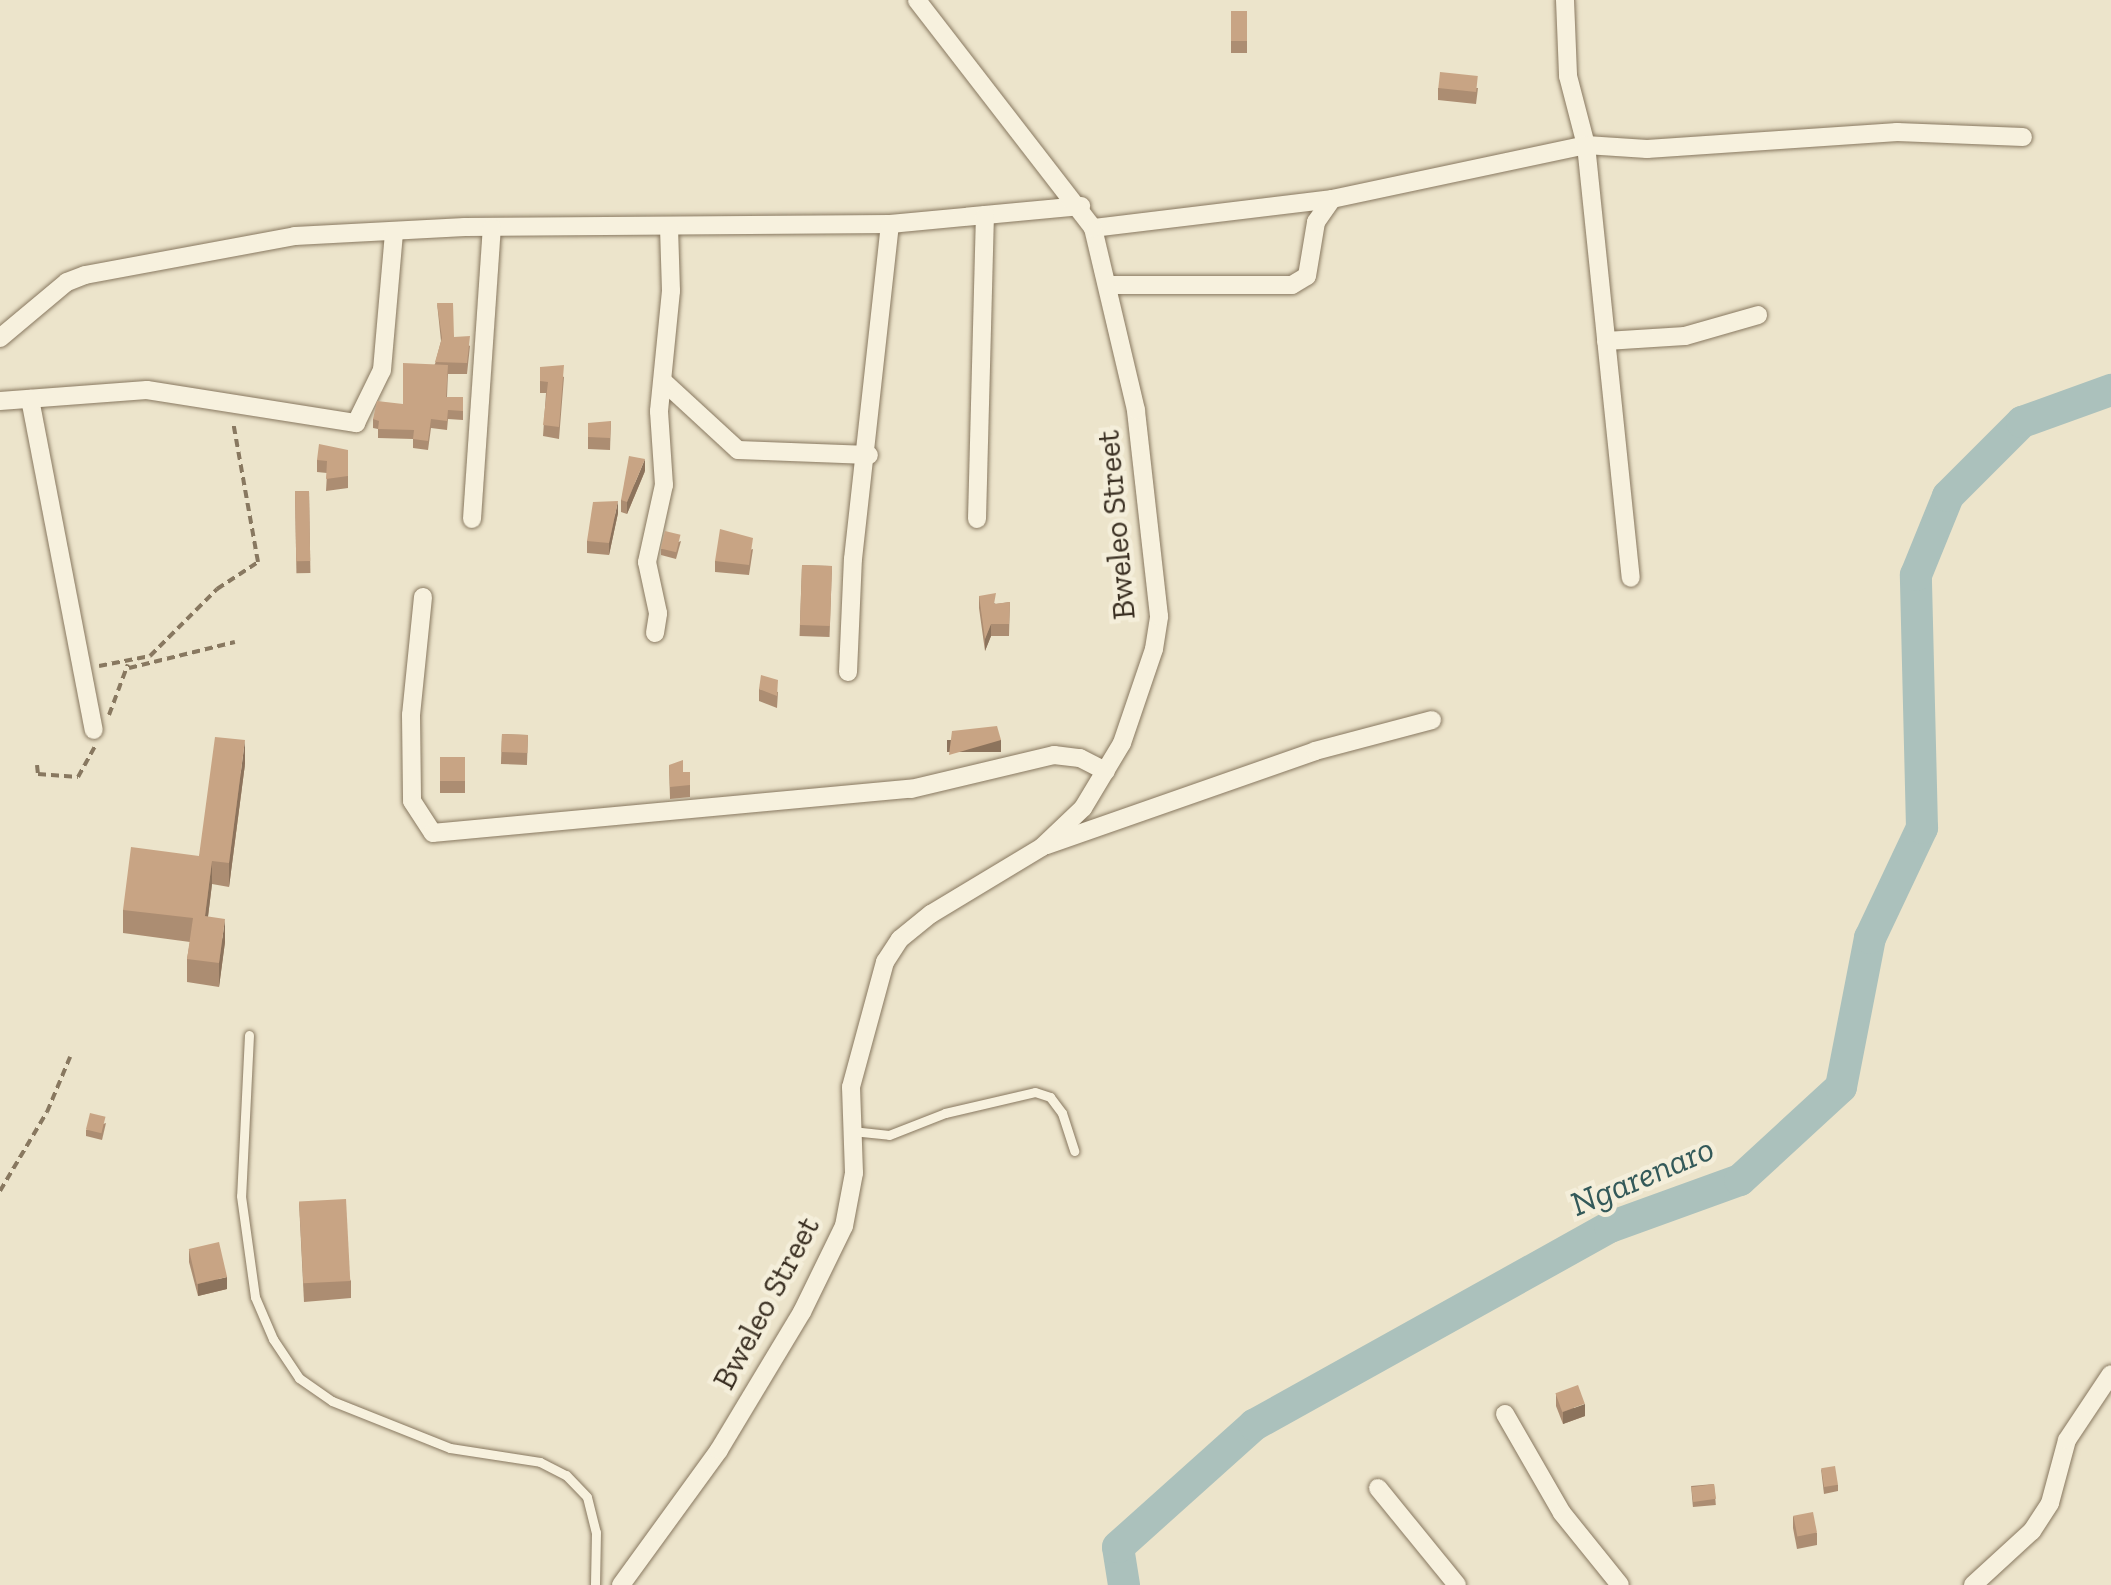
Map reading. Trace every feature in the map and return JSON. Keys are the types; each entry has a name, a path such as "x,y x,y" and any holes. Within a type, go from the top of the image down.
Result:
{"street":[{"name":"Bweleo Street","path":"622,1585 718,1450 802,1312 844,1226 854,1173 854,1075 885,962 900,939 1042,847 1083,808 1106,771 1144,692 1159,616 1136,410 1092,228 1081,206 917,0"},
{"path":"1565,0 1568,76 1586,145 1632,578"},
{"path":"1092,228 1332,199 1586,145 1647,149 1896,132 2023,136"},
{"path":"1108,285 1292,285 1308,276 1316,222 1332,199"},
{"path":"0,338 66,282 98,271 295,236 492,228 890,224 1081,206"},
{"path":"977,520 985,216"},
{"path":"848,672 850,590 868,455 890,224"},
{"path":"472,518 492,228"},
{"path":"655,634 658,613 647,562 664,485 663,381 669,228"},
{"path":"0,401 147,390 356,423 382,370 394,232"},
{"path":"1606,341 1685,336 1758,315"},
{"path":"663,381 738,450 868,455"},
{"path":"30,399 50,476 78,664 94,730"},
{"path":"423,598 411,715 412,801 433,833 911,789 1054,755 1080,758 1106,771"},
{"path":"1042,847 1315,751 1432,720"},
{"path":"1973,1585 2008,1559 2041,1517 2067,1440 2111,1374"},
{"path":"1504,1414 1562,1513 1620,1585"},
{"path":"1378,1488 1457,1585"}],"lane":[{"path":"249,1035 241,1196 255,1297 273,1339 299,1378 362,1416 450,1448 540,1462 566,1475 586,1497 591,1514 594,1585"},
{"path":"852,1132 889,1135 944,1113 1035,1092 1050,1097 1062,1114 1074,1151"}],"path":[{"path":"78,664 114,666 150,656 218,589 258,562 230,402"},
{"path":"129,668 235,642"},
{"path":"0,1191 40,1127 70,1056"}],"building":[{"path":"1231,11 1247,11 1247,41 1231,41"},
{"path":"1440,72 1478,76 1476,92 1438,88"},
{"path":"437,303 453,303 454,337 470,336 467,363 435,362 442,338"},
{"path":"403,363 448,365 446,397 463,397 463,411 448,410 447,421 431,419 428,441 413,439 414,430 378,429 379,421 373,419 377,401 403,404"},
{"path":"564,365 559,427 543,425 548,382 540,381 540,367"},
{"path":"611,421 610,438 588,437 588,423"},
{"path":"319,444 348,450 348,476 326,479 327,461 317,460"},
{"path":"629,456 645,459 627,502 621,500"},
{"path":"295,491 309,491 310,561 296,561"},
{"path":"618,501 609,543 587,541 593,502"},
{"path":"720,529 753,538 749,565 715,561"},
{"path":"665,531 681,535 676,552 661,548"},
{"path":"802,565 832,566 830,626 800,625"},
{"path":"996,593 994,604 1010,602 1009,624 991,624 985,639 979,596"},
{"path":"761,675 778,680 777,696 759,689"},
{"path":"997,726 1001,740 949,755 952,731"},
{"path":"502,734 528,735 527,753 501,752"},
{"path":"215,737 245,740 229,863 212,861 205,916 225,919 219,963 187,959 193,918 123,910 131,847 199,856"},
{"path":"440,757 465,757 465,781 440,781"},
{"path":"683,760 683,772 690,772 690,785 670,787 669,765"},
{"path":"90,1113 106,1117 101,1133 86,1129"},
{"path":"346,1199 350,1281 303,1283 299,1201"},
{"path":"219,1242 227,1277 197,1284 189,1249"},
{"path":"1578,1385 1585,1404 1562,1412 1555,1393"},
{"path":"1835,1466 1838,1485 1824,1487 1821,1468"},
{"path":"1714,1484 1716,1499 1693,1502 1691,1487"},
{"path":"1813,1512 1817,1533 1797,1536 1793,1516"}],"waterway":[{"name":"Ngarenaro","path":"1124,1585 1118,1547 1254,1425 1610,1227 1740,1180 1841,1087 1870,938 1922,828 1916,575 1948,496 2022,422 2111,390"}]}
